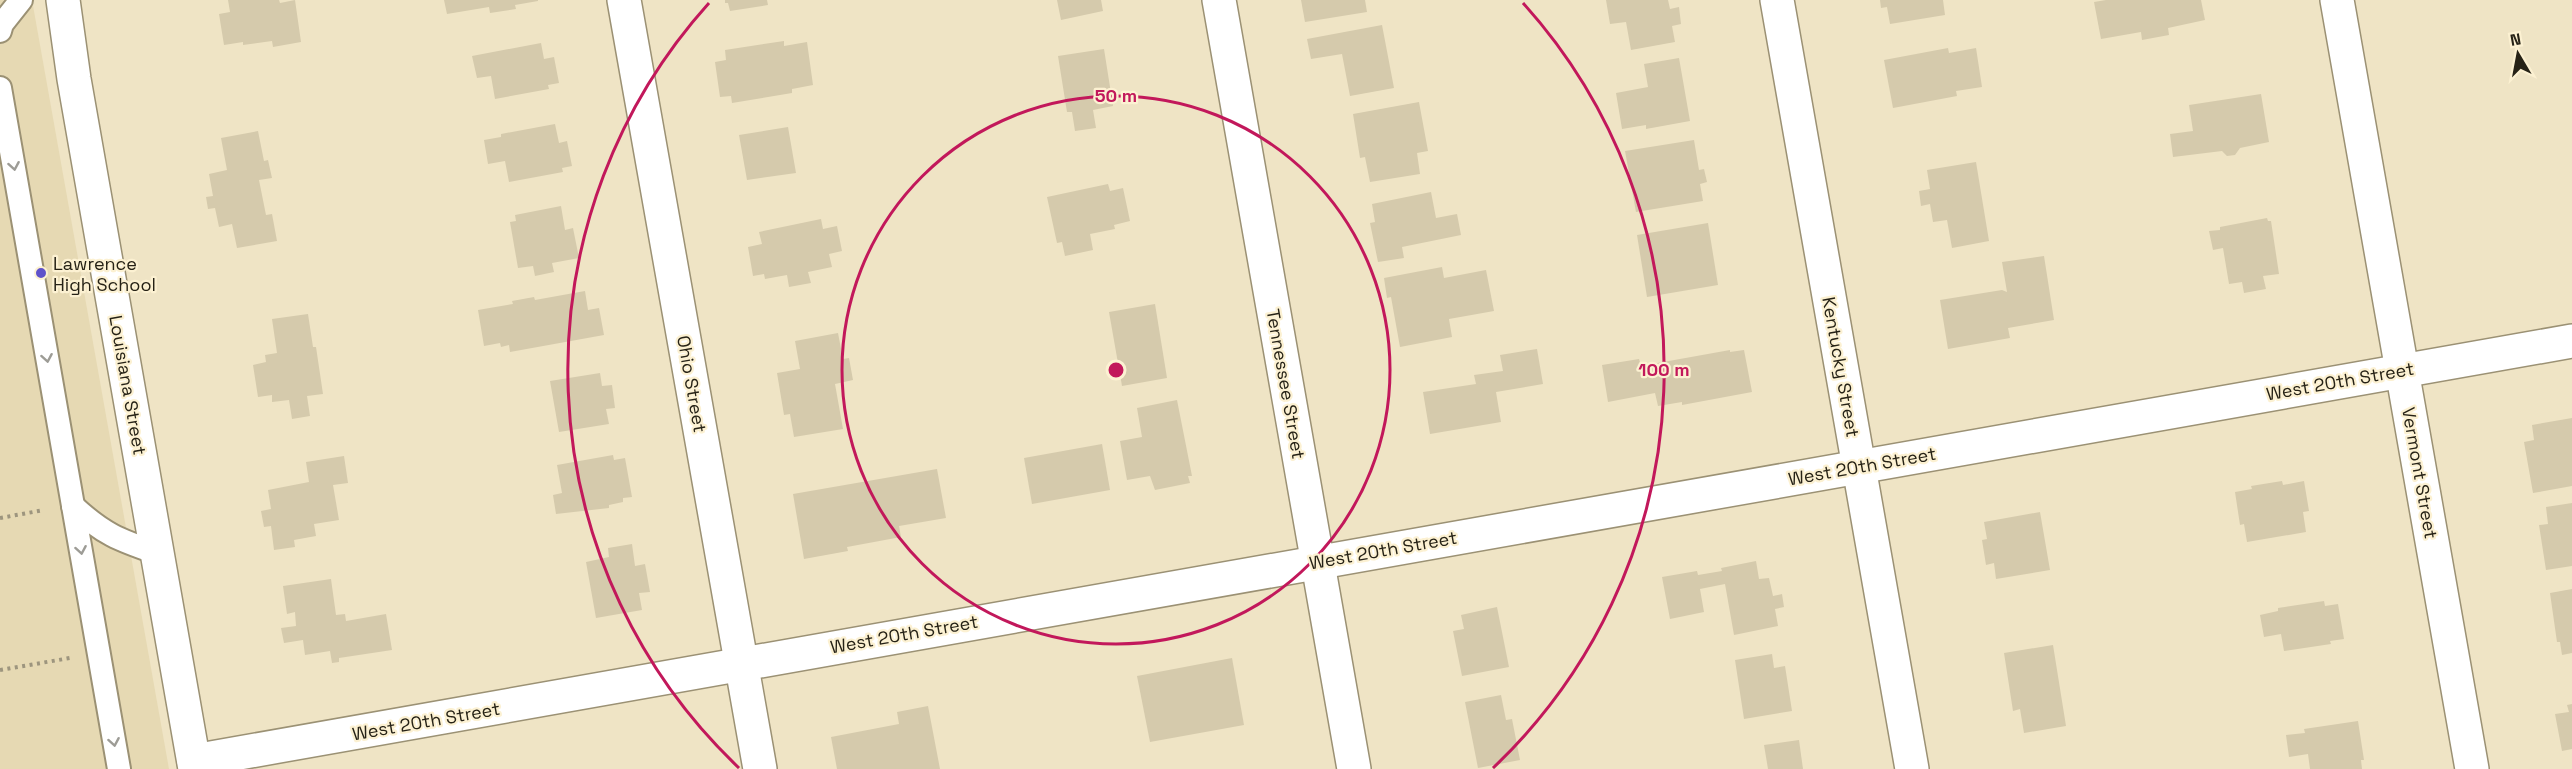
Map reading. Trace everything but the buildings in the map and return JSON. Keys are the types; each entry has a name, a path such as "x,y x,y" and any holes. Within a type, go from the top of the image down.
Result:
{"street":[{"name":"Louisiana Street","path":"63,0 74,79 195,765"},
{"name":"Ohio Street","path":"624,0 760,769"},
{"name":"Tennessee Street","path":"1219,0 1354,769"},
{"name":"Kentucky Street","path":"1777,0 1912,769"},
{"name":"Vermont Street","path":"2337,0 2472,769"},
{"name":"West 20th Street","path":"195,765 741,664 2572,341"}],"lane":[{"path":"0,31 2,24 21,0"},
{"path":"0,88 62,507 119,769"},
{"path":"62,507 116,539 157,553"}],"path":[{"path":"0,518 62,507"},
{"path":"0,670 77,657"}],"shaded area":[{"name":"Lawrence High School","path":"0,0 32,0 169,769 0,769"}],"place":[{"name":"Lawrence High School","path":"41,273"}]}
